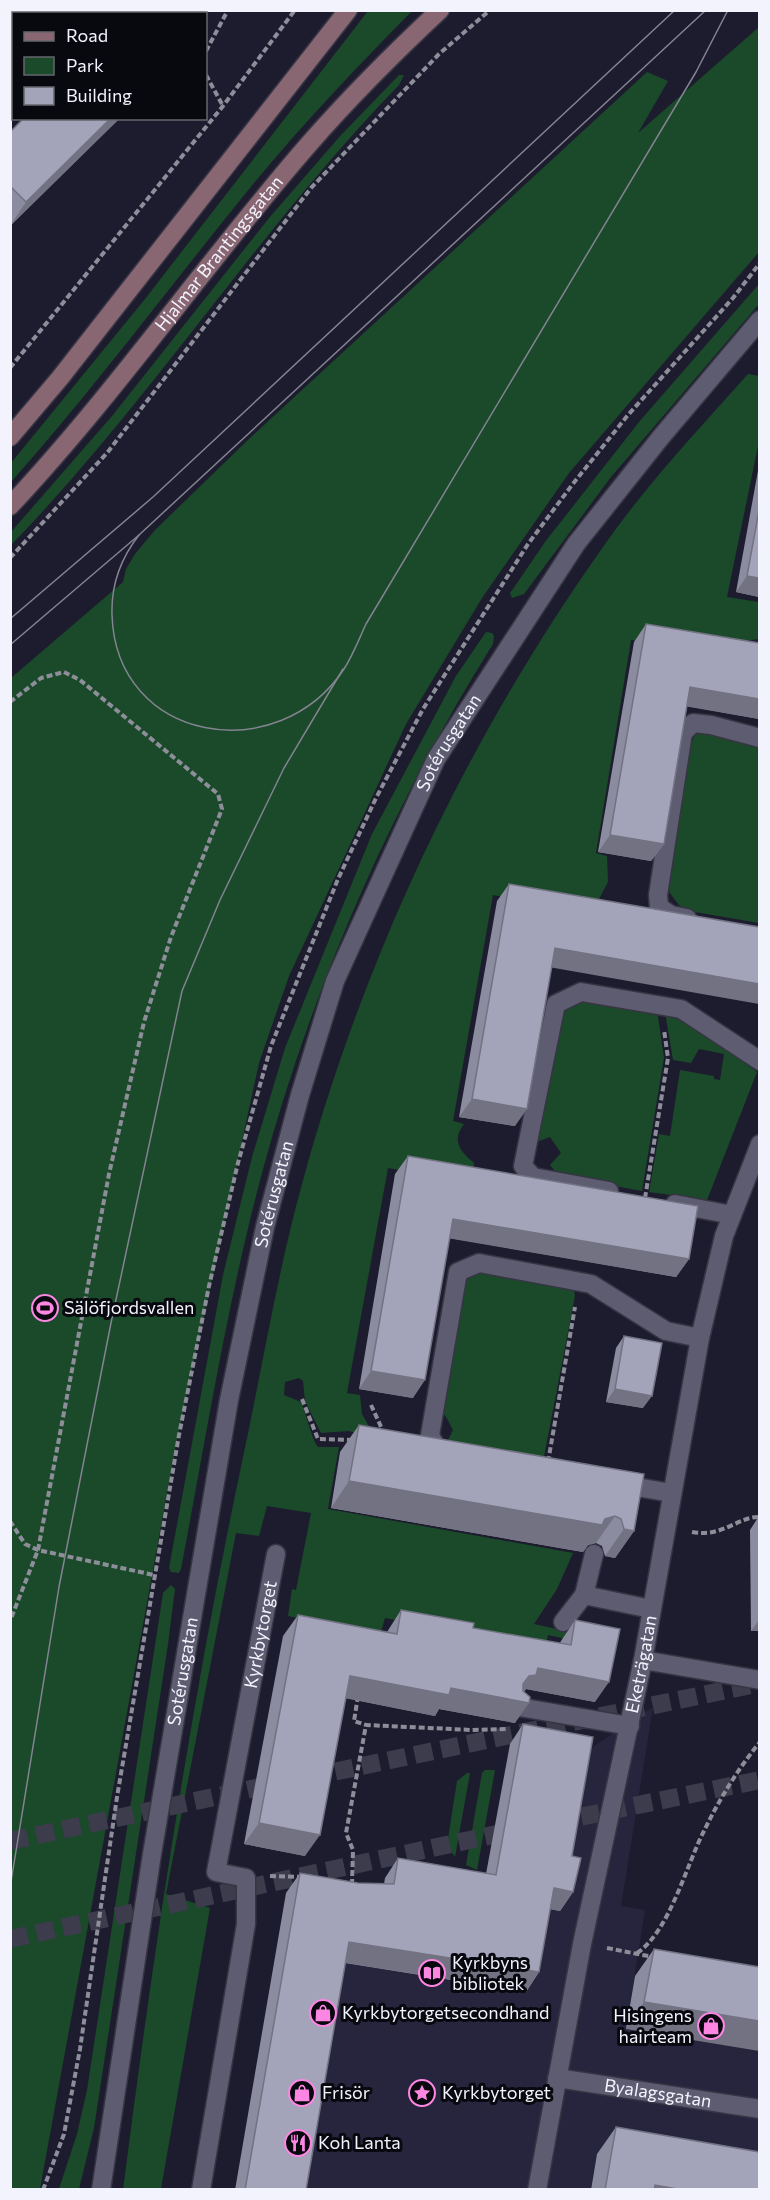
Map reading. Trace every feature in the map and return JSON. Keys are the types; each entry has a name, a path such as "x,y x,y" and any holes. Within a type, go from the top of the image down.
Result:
{"main road":[{"path":"10,437 60,378 348,10"},
{"name":"Hjalmar Brantingsgatan","path":"10,506 80,428 309,144 390,58 440,10"}],"street":[{"name":"Sotérusgatan","path":"101,2190 152,1854 229,1401 266,1227 300,1095 335,981 378,883 442,750 576,544 661,437 759,320"},
{"path":"704,921 671,915 659,907 657,895 683,733 693,723 711,724 759,738"},
{"path":"622,1194 532,1177 524,1166 556,1004 580,992 681,1008 759,1061"},
{"name":"Eketrägatan","path":"537,2190 582,1944 643,1660 700,1338 724,1236 759,1144"},
{"path":"645,1198 732,1215"},
{"path":"460,1457 439,1453 430,1435 458,1272 479,1263 591,1284 666,1330 700,1338"},
{"path":"602,1481 671,1493"},
{"name":"Kyrkbytorget","path":"246,1878 216,1872 276,1554"},
{"path":"563,1622 584,1595 594,1554"},
{"path":"584,1595 651,1609"},
{"path":"643,1660 759,1680"},
{"path":"519,1707 630,1726"},
{"path":"201,2190 246,1924 246,1878"},
{"name":"Byalagsgatan","path":"557,2078 759,2109"}],"path":[{"path":"10,12 85,10"},
{"path":"207,49 228,10"},
{"path":"10,368 223,106 295,10"},
{"path":"10,558 107,453 311,188 439,54 490,10"},
{"path":"207,77 223,106"},
{"path":"10,702 41,678 64,672 80,680 218,794 222,809 171,937 138,1043 107,1185 38,1550 10,1621"},
{"path":"645,1198 668,1058 659,1005"},
{"path":"546,1471 579,1282"},
{"path":"302,1399 318,1438 363,1441"},
{"path":"371,1405 376,1420 387,1435"},
{"path":"689,1532 702,1534 725,1530 752,1517 759,1517"},
{"path":"10,1521 25,1544 38,1550 154,1575"},
{"path":"360,1689 354,1721 366,1725 472,1730 513,1729"},
{"path":"356,1890 351,1883 353,1850 346,1833 366,1725"},
{"path":"636,1953 648,1946 666,1917 704,1830 731,1782 759,1742"},
{"path":"246,1878 283,1875 305,1878"},
{"path":"582,1944 660,1959"}],"shaded area":[{"path":"653,1707 621,1906 645,1910 626,2028 759,2051 759,2183 597,2154 591,2189 296,2190 338,1944 370,1967 493,1988 579,1756"}],"green space":[{"path":"368,11 412,11 324,103 261,174 99,378 11,482 11,463 145,299"},
{"path":"759,27 759,252 569,473 482,598 406,724 289,976 259,1063 176,1444 40,2189 11,2189 11,678 123,582 126,569 135,554 155,530 250,438 647,72 668,81 638,133"},
{"path":"399,75 404,75 399,85 299,197 111,433 11,545 11,532 112,416 269,218 341,135"},
{"path":"759,284 759,304 611,477 524,594 512,598 510,593 545,542 639,422"},
{"path":"748,374 759,376 759,441 727,597 759,602 759,639 743,641 759,661 631,640 596,853 607,856 608,882 599,899 599,913 493,895 453,1121 464,1124 458,1141 461,1150 474,1163 473,1183 388,1168 347,1393 360,1395 362,1414 370,1428 363,1435 349,1431 321,1433 305,1401 303,1381 299,1378 285,1382 284,1395 301,1402 318,1447 339,1447 328,1509 573,1553 557,1589 534,1624 610,1641 608,1648 548,1635 544,1655 526,1644 385,1618 378,1642 353,1629 288,1616 292,1589 296,1590 311,1513 267,1506 259,1536 236,1533 166,1894 210,1908 161,2189 123,2190 161,1916 206,1643 285,1253 327,1099 356,1015 425,852 464,773 507,695 554,620 620,524 673,458"},
{"path":"486,632 494,636 493,644 415,780 380,851 319,996 293,1070 270,1145 240,1263 181,1569 179,1573 171,1572 169,1568 223,1275 252,1157 285,1048 372,834 456,676"},
{"path":"696,731 759,736 759,923 689,911 679,905 669,892 688,753"},
{"path":"568,1000 656,1003 664,1058 642,1191 559,1176 550,1165 561,1153 550,1137 536,1142 550,1025"},
{"path":"665,1012 687,1021 757,1072 707,1200 649,1192 659,1134 670,1136 680,1070 714,1076 714,1079 720,1080 724,1054 699,1049 691,1063 673,1060"},
{"path":"469,1270 571,1278 575,1296 543,1462 447,1442 453,1430 445,1415 432,1420 446,1328"},
{"path":"171,1585 175,1589 168,1644 94,2128 79,2189 59,2189 77,2134 87,2090 163,1593"},
{"path":"485,1770 495,1770 477,1870 466,1865 482,1773"},
{"path":"470,1773 455,1857 447,1845 457,1781"}],"building":[{"path":"22,120 109,120 26,202 10,186 10,132"},
{"path":"759,510 759,578 747,576"},
{"path":"646,624 759,643 759,699 690,687 664,844 610,835"},
{"path":"509,884 759,927 759,984 555,948 527,1109 472,1099"},
{"path":"408,1156 698,1206 689,1259 453,1219 425,1380 371,1371"},
{"path":"624,1336 662,1343 652,1396 615,1389"},
{"path":"359,1425 644,1474 634,1531 624,1529 621,1519 615,1516 605,1519 602,1525 349,1481"},
{"path":"401,1610 474,1623 473,1628 571,1645 575,1620 620,1629 609,1682 538,1668 536,1675 529,1676 523,1684 523,1691 530,1697 529,1703 451,1688 449,1695 350,1676 320,1835 259,1823 298,1615 397,1634"},
{"path":"523,1724 593,1737 572,1856 581,1858 573,1892 554,1888 539,1972 349,1942 306,2190 245,2190 300,1873 358,1883 394,1884 398,1858 496,1875"},
{"path":"654,1949 759,1967 759,2021 644,2002"},
{"path":"616,2127 759,2152 759,2190 683,2190 655,2185 654,2190 605,2190"}],"tunnel":[{"path":"309,1777 760,1683"},
{"path":"555,1822 760,1780"},
{"path":"10,1841 279,1783"},
{"path":"10,1939 516,1830"}],"tram line":[{"path":"10,619 153,497 675,10"},
{"path":"10,645 139,535 706,10"},
{"path":"139,535 118,573 113,594 112,615 120,658 141,692 170,715 205,728 243,730 280,721 315,701 347,664 366,624 696,72 728,10"},
{"path":"10,1888 59,1587 111,1323 182,991 220,900 284,768 343,669"}],"place":[{"name":"Sälöfjordsvallen","path":"45,1308"},
{"name":"Kyrkbyns bibliotek","path":"432,1973"},
{"name":"Kyrkbytorgetsecondhand","path":"323,2013"},
{"name":"Hisingens hairteam","path":"711,2026"},
{"name":"Frisör","path":"302,2093"},
{"name":"Kyrkbytorget","path":"422,2093"},
{"name":"Koh Lanta","path":"298,2143"}]}
